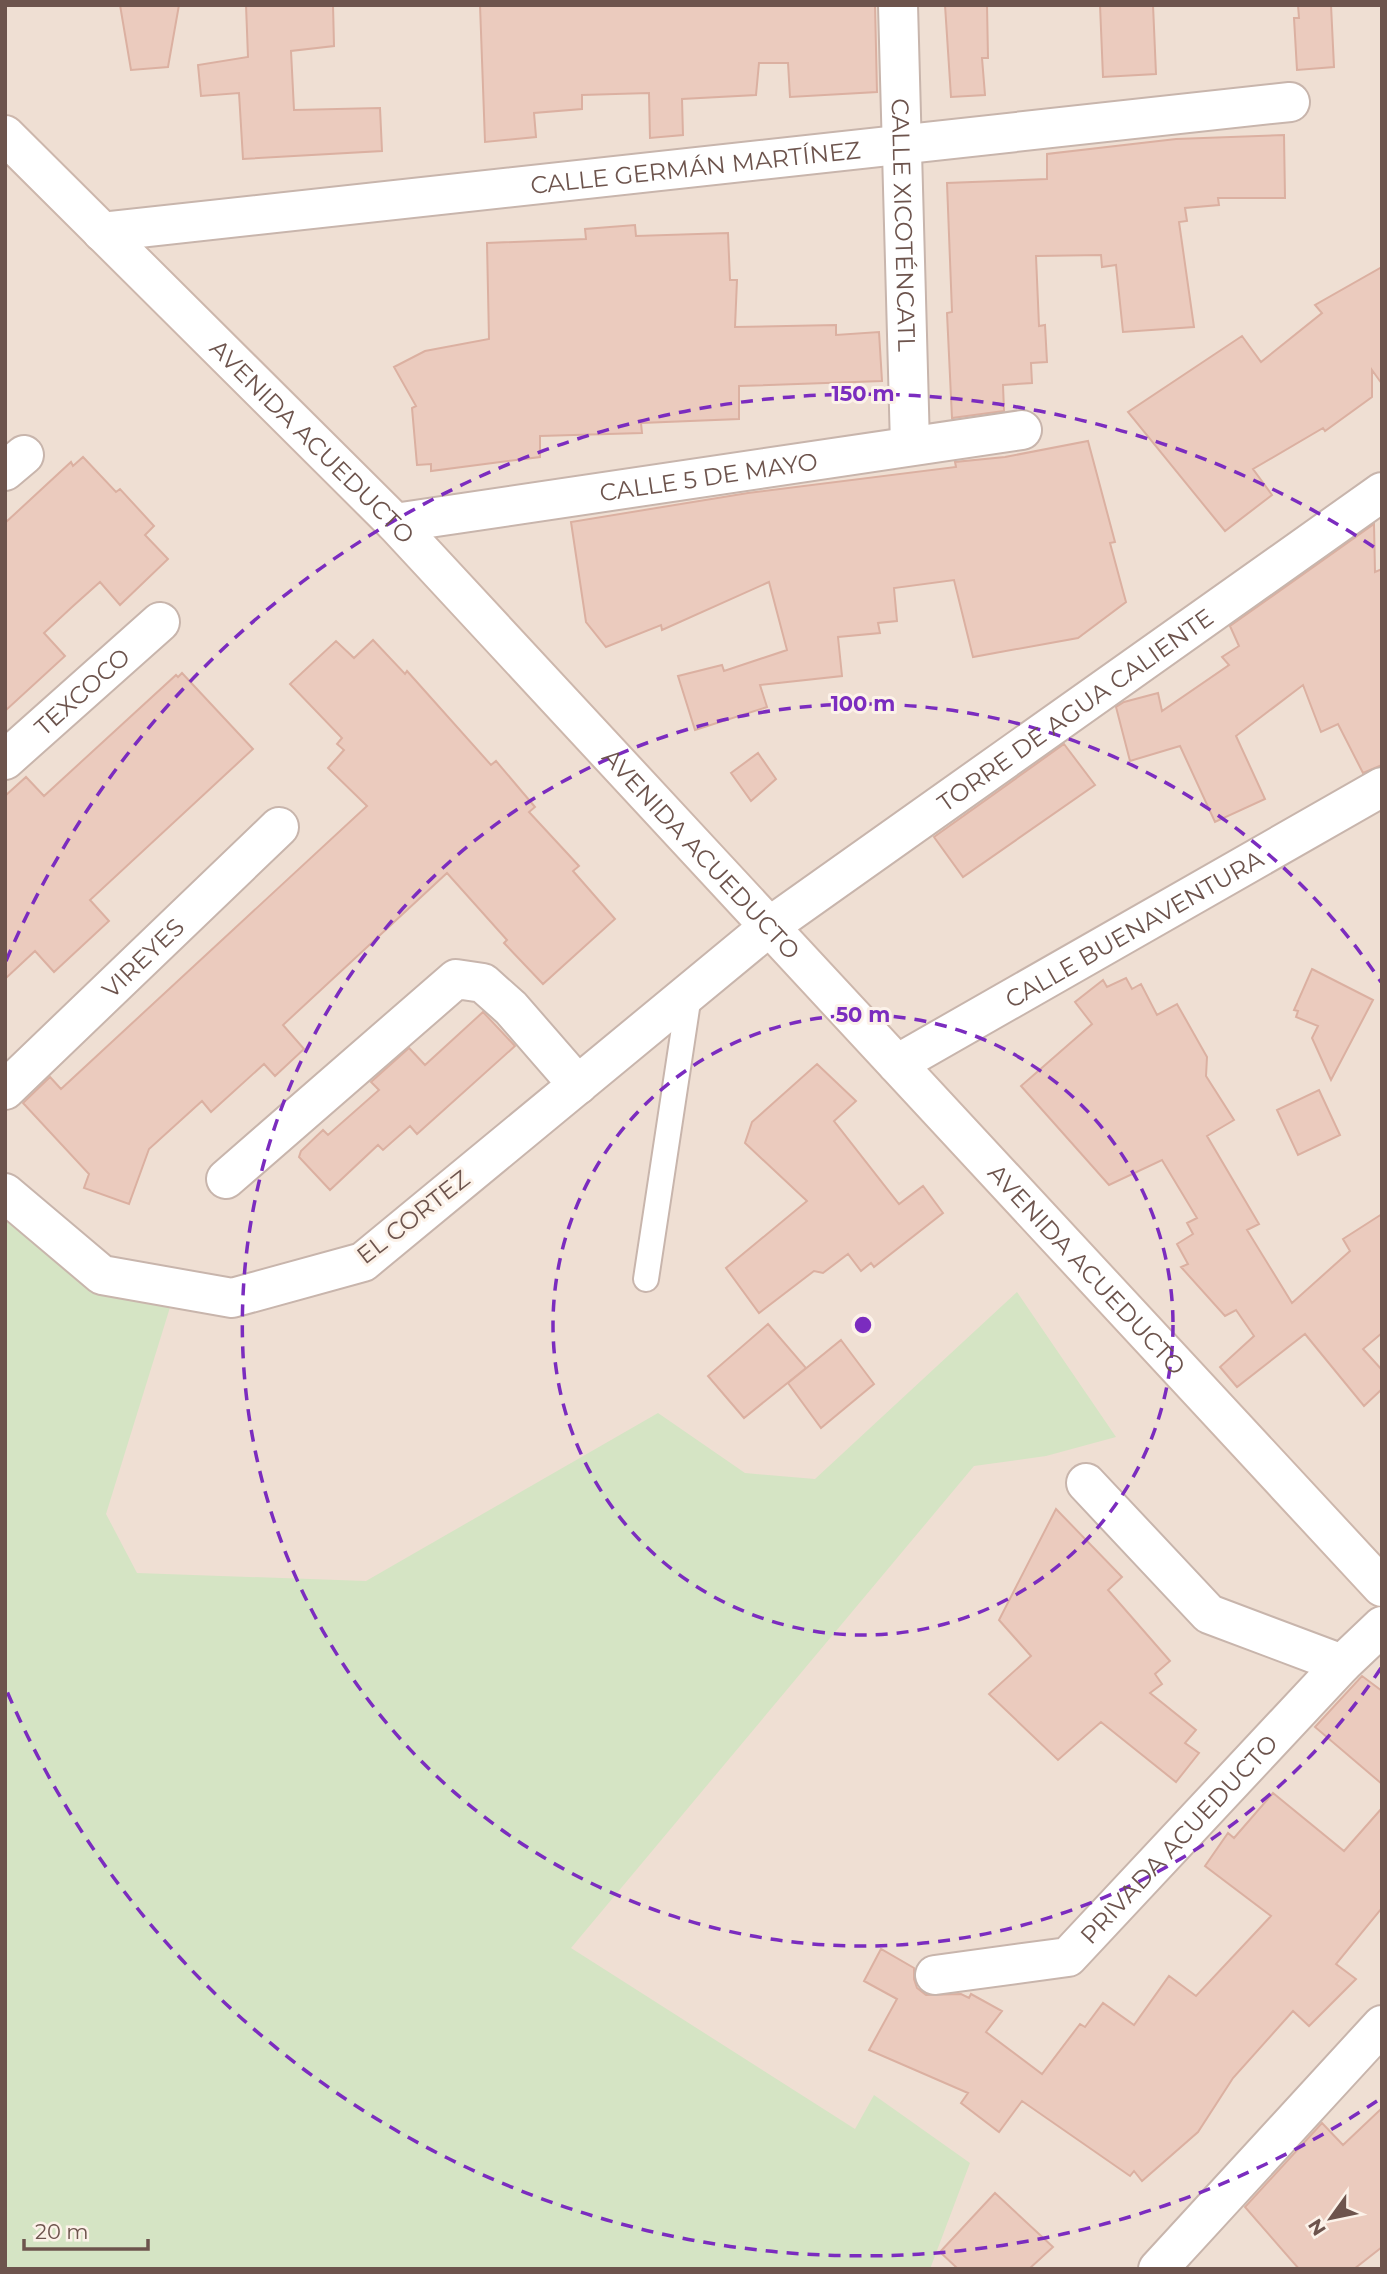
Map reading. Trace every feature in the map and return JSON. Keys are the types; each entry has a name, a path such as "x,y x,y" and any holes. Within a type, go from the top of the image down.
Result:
{"street":[{"name":"CALLE XICOTÉNCATL","path":"898,5 910,445"},
{"name":"CALLE GERMÁN MARTÍNEZ","path":"102,232 901,147 1290,102"},
{"name":"AVENIDA ACUEDUCTO","path":"5,135 395,523 1382,1587"},
{"name":"CALLE 5 DE MAYO","path":"395,523 1022,430"},
{"name":"TORRE DE AGUA CALIENTE","path":"770,926 1382,492"},
{"name":"TEXCOCO","path":"5,760 160,622"},
{"name":"CALLE BUENAVENTURA","path":"897,1064 1378,797"},
{"name":"VIREYES","path":"5,1090 279,827"},
{"name":"EL CORTEZ","path":"5,1193 102,1275 232,1298 363,1262 770,926"},
{"path":"226,1179 456,979 483,983 511,1008 578,1084"},
{"path":"1086,1483 1209,1614 1342,1664"},
{"name":"PRIVADA ACUEDUCTO","path":"935,1975 1068,1958 1342,1664 1382,1626"},
{"path":"1158,2269 1382,2025"}],"lane":[{"path":"646,1279 689,995"}],"shaded area":[{"path":"5,5 1382,5 1382,2269 5,2269"}],"green space":[{"path":"5,1193 102,1275 176,1288 106,1514 137,1573 366,1581 658,1413 745,1473 815,1479 1017,1292 1116,1437 1046,1456 974,1466 571,1948 855,2129 874,2095 970,2163 930,2269 5,2269"}],"building":[{"path":"120,5 179,5 168,67 131,70"},
{"path":"246,5 333,5 334,46 291,51 294,110 380,108 382,151 243,159 239,93 201,96 198,65 248,57"},
{"path":"480,5 875,5 877,92 790,97 788,63 759,63 756,95 682,99 683,135 650,138 649,93 582,95 582,109 534,113 536,137 485,142"},
{"path":"945,5 987,5 988,58 982,58 985,95 951,97"},
{"path":"1100,5 1153,5 1156,74 1103,77"},
{"path":"1298,5 1331,5 1334,67 1297,70 1294,18 1299,18"},
{"path":"1284,135 1285,198 1218,198 1219,205 1185,208 1187,221 1179,222 1194,327 1123,332 1116,265 1102,267 1101,255 1036,256 1039,326 1045,325 1047,362 1031,363 1032,383 1003,385 1004,411 952,418 947,313 952,312 947,183 1047,179 1047,154 1176,139"},
{"path":"635,225 636,236 728,233 730,280 737,280 735,327 836,325 836,335 879,332 882,381 739,386 739,419 641,423 642,433 540,436 540,457 431,471 431,464 417,465 412,408 416,406 394,367 425,351 489,339 487,243 586,239 585,229"},
{"path":"1382,267 1382,384 1372,370 1372,397 1325,431 1323,428 1253,469 1272,495 1225,531 1128,412 1242,336 1261,362 1322,313 1315,305"},
{"path":"1088,441 1115,542 1110,543 1126,602 1078,638 973,657 954,580 894,588 897,621 878,623 880,633 838,637 842,676 760,685 767,707 695,730 678,676 722,665 724,671 787,650 769,582 662,630 661,625 606,647 586,622 571,522 748,493 956,467 955,462 1005,457"},
{"path":"83,457 116,492 120,489 154,526 145,535 168,559 120,605 100,582 44,633 65,656 5,711 5,523 71,462 73,466"},
{"path":"1374,524 1375,572 1382,569 1382,765 1363,773 1338,724 1321,732 1303,685 1236,736 1265,799 1215,822 1180,746 1130,761 1116,707 1124,702 1158,693 1162,711 1229,665 1222,657 1239,646 1230,626"},
{"path":"373,640 405,674 407,671 491,765 496,761 535,807 529,812 579,866 573,871 615,919 543,984 504,943 507,940 447,873 283,1025 304,1049 275,1076 264,1064 211,1112 202,1101 149,1149 129,1204 84,1188 89,1174 23,1103 50,1077 61,1089 367,806 328,768 344,750 337,744 342,738 290,684 336,641 354,658"},
{"path":"182,673 253,749 90,900 109,921 54,972 35,951 5,979 5,796 26,777 44,796 176,675 178,677"},
{"path":"1064,744 1095,785 963,877 934,837"},
{"path":"758,753 776,779 751,801 731,773"},
{"path":"1312,969 1373,1000 1331,1080 1312,1038 1318,1026 1296,1017 1298,1011 1294,1010"},
{"path":"1126,978 1132,989 1141,984 1157,1015 1177,1004 1207,1057 1206,1076 1234,1120 1207,1136 1259,1224 1247,1230 1292,1303 1350,1251 1343,1239 1382,1214 1382,1333 1363,1349 1382,1370 1382,1389 1364,1406 1305,1334 1237,1387 1220,1367 1254,1336 1236,1310 1225,1316 1181,1267 1188,1264 1177,1244 1193,1234 1187,1223 1197,1218 1162,1160 1109,1185 1021,1086 1092,1024 1075,1002 1103,980 1107,987"},
{"path":"483,1012 515,1046 417,1134 410,1126 383,1150 378,1145 330,1190 299,1157 301,1151 323,1130 328,1135 379,1090 371,1082 409,1048 425,1065"},
{"path":"817,1064 856,1101 834,1121 899,1204 923,1186 943,1213 874,1267 871,1263 861,1271 848,1254 823,1273 814,1271 759,1313 726,1268 807,1201 745,1143 752,1122"},
{"path":"1319,1090 1340,1135 1298,1155 1277,1110"},
{"path":"768,1324 806,1368 744,1418 708,1376"},
{"path":"841,1340 874,1384 821,1428 788,1383"},
{"path":"1056,1509 1122,1577 1108,1590 1170,1661 1155,1674 1162,1684 1150,1693 1196,1730 1185,1743 1199,1753 1176,1782 1101,1722 1058,1760 989,1694 1031,1656 999,1620"},
{"path":"1362,1676 1382,1691 1382,1784 1315,1727"},
{"path":"1273,1793 1344,1851 1382,1808 1382,1908 1336,1964 1356,1979 1309,2026 1293,2011 1233,2078 1198,2132 1142,2181 1134,2171 1130,2176 1022,2101 999,2132 961,2103 968,2093 869,2050 897,1999 864,1981 881,1949 914,1968 917,1988 926,1995 961,1994 969,1998 971,1994 1002,2011 986,2032 1042,2074 1080,2024 1085,2027 1103,2003 1134,2025 1169,1976 1196,1996 1271,1916 1205,1866 1228,1833 1234,1838"},
{"path":"1382,2108 1382,2247 1354,2269 1299,2269 1245,2207 1322,2123 1343,2145"},
{"path":"995,2193 1053,2247 1029,2269 958,2269 940,2252"}]}
